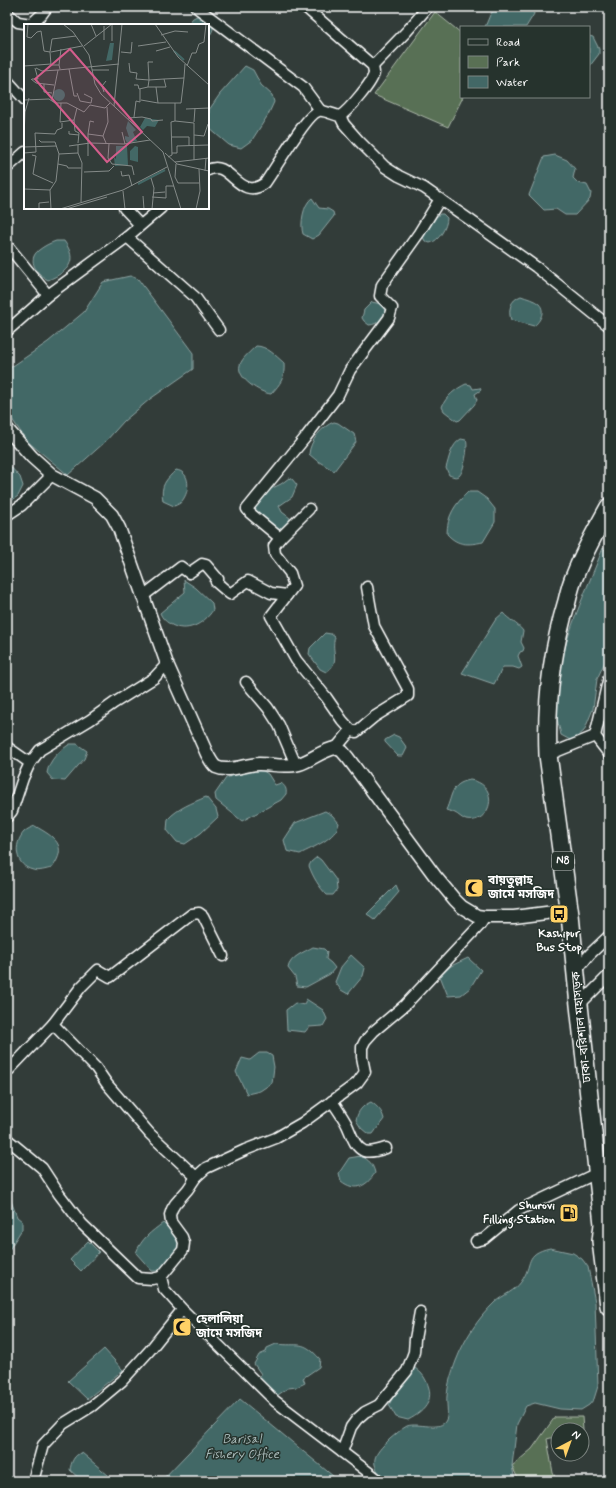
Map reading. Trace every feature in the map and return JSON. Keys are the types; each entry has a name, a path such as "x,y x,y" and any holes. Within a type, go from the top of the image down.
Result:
{"highway":[{"name":"ঢাকা-বরিশাল মহাসড়ক","path":"609,507 574,576 559,628 551,680 547,734 555,753 579,1006 597,1173 607,1227 601,1241 609,1306"}],"street":[{"path":"7,13 18,22 31,24 47,7"},
{"path":"196,7 303,87 320,110 340,116 344,124 385,167 424,188 536,267 609,326"},
{"path":"305,7 373,66 374,73 370,81 340,116"},
{"path":"373,66 428,7"},
{"path":"7,80 24,99"},
{"path":"209,170 218,168 224,170 244,186 252,189 259,188 270,176 302,127 314,113 320,110"},
{"path":"7,168 24,153"},
{"path":"280,538 247,509 338,395 350,370 389,318 392,308 380,296 382,285 419,233 440,199"},
{"path":"125,209 140,225"},
{"path":"7,330 48,295 127,237 160,209"},
{"path":"127,237 195,297 219,330"},
{"path":"7,245 48,295"},
{"path":"7,428 32,457 52,475 96,498 112,516 119,528 167,664 207,754 211,762 216,767 224,769 259,764 286,766 301,764 321,752 336,748 351,730"},
{"path":"7,515 22,505 52,475"},
{"path":"309,509 274,546 275,554 290,573 294,586 271,616 296,660 326,697 342,720 351,730 356,732 374,717 408,696 408,689 374,626 367,587"},
{"path":"143,596 181,567 190,573 202,564 206,565 218,579 216,582 230,594 248,581 271,593 287,595"},
{"path":"7,817 12,811 23,778 30,763 40,750 90,720 154,678 167,664"},
{"path":"595,736 609,678"},
{"path":"246,682 280,724 296,765"},
{"path":"555,753 595,736"},
{"path":"595,736 609,754"},
{"path":"7,747 30,763"},
{"path":"336,748 342,751 348,758 419,855 455,900 469,912 477,916 485,917 514,917 554,912 570,915"},
{"path":"7,1072 53,1024 81,987 98,970 110,977 192,914 198,913 203,916 223,956"},
{"path":"7,1139 42,1168 59,1194 82,1224 138,1278 152,1279 161,1277 183,1250 184,1243 182,1237 171,1222 170,1215 172,1209 196,1177 206,1168 276,1138 302,1123 357,1083 365,1072 362,1047 365,1041 374,1031 405,1005 480,925 485,917"},
{"path":"576,971 590,954 609,936"},
{"path":"579,1006 609,975"},
{"path":"53,1024 96,1068 107,1084 150,1134 196,1177"},
{"path":"332,1101 356,1143 364,1151 386,1148"},
{"path":"476,1241 484,1239 519,1210 597,1173"},
{"path":"161,1277 164,1289 182,1310 275,1401 380,1481"},
{"path":"33,1481 43,1445 63,1424 92,1406 122,1381 150,1350 182,1310"},
{"path":"342,1452 350,1427 365,1412 379,1405 407,1371 414,1352 420,1312"}],"green space":[{"path":"435,12 460,32 460,98 462,98 448,127 374,95"},
{"path":"555,1417 582,1417 582,1422 551,1422"},
{"path":"550,1424 550,1438 547,1439 550,1462 557,1481 519,1481 512,1466 532,1449"}],"water":[{"path":"496,7 532,7 534,14 527,26 485,26 490,15"},
{"path":"199,15 208,18 211,21 213,29 209,36 209,24 188,24 193,18"},
{"path":"590,36 593,37 599,49 599,54 590,66"},
{"path":"245,66 253,70 261,85 272,95 274,102 268,115 252,140 241,148 229,145 209,128 209,110 220,94"},
{"path":"555,155 567,160 575,169 573,178 578,183 587,185 591,193 590,199 575,215 565,215 556,209 544,210 529,195 544,157"},
{"path":"312,198 319,208 328,209 333,212 334,216 319,235 312,239 303,234 302,225 304,210"},
{"path":"443,214 447,218 444,229 439,237 433,242 430,243 425,241 423,237 436,217"},
{"path":"56,241 64,241 71,254 71,260 66,269 48,280 37,271 34,266 33,258 41,249"},
{"path":"130,276 138,279 193,353 193,369 150,399 124,421 105,442 68,475 27,441 7,412 7,370 48,342 84,312 103,282"},
{"path":"521,296 535,301 541,307 541,316 534,326 511,320 510,309 512,303"},
{"path":"372,302 381,304 385,308 385,311 383,317 378,322 369,325 362,318 364,310"},
{"path":"256,346 260,346 268,350 284,363 282,380 271,394 255,388 245,380 240,370 240,365 243,360"},
{"path":"466,384 471,385 473,389 480,388 481,390 475,394 477,400 474,405 460,420 457,421 444,411 442,407 452,393"},
{"path":"334,422 338,423 354,434 356,442 334,471 309,454 314,439 317,435 321,430"},
{"path":"461,439 466,440 467,443 466,458 461,474 458,477 454,477 449,475 446,468 453,448"},
{"path":"7,463 20,477 23,486 18,496 7,504"},
{"path":"176,470 181,471 187,478 188,487 185,497 179,504 174,506 163,501 162,491 167,480"},
{"path":"289,478 292,479 297,485 292,497 279,506 282,512 290,518 288,525 279,532 258,515 255,508 264,492 281,484"},
{"path":"468,492 477,492 487,499 495,509 495,522 483,542 473,544 459,543 447,534 450,516 459,501"},
{"path":"603,548 609,554 609,653 597,679 593,709 584,731 572,741 561,735 555,708 557,685 561,664 572,625"},
{"path":"184,580 196,588 212,603 213,610 205,620 188,628 176,627 168,623 160,613 185,592"},
{"path":"503,613 523,631 521,642 524,648 518,656 522,667 519,669 513,667 503,667 494,684 462,673 496,619"},
{"path":"325,633 331,634 335,637 335,660 331,668 326,672 320,669 309,654 310,648"},
{"path":"394,735 399,737 407,748 403,756 398,756 385,742 385,740"},
{"path":"70,744 77,744 87,751 84,759 65,781 53,780 47,773 48,768 58,753"},
{"path":"260,769 268,774 275,785 281,783 284,785 286,794 281,800 242,821 216,800 215,794 226,778 247,771"},
{"path":"470,780 480,783 486,789 489,796 487,811 475,820 466,820 455,813 446,810 455,787"},
{"path":"206,797 216,809 218,817 201,833 185,844 177,842 167,830 168,819 181,809"},
{"path":"325,811 332,815 339,823 333,834 323,842 300,854 287,851 284,840 295,823"},
{"path":"35,826 57,842 59,853 52,868 35,871 27,868 19,859 17,848 20,837 25,831"},
{"path":"317,857 336,880 337,890 333,895 327,895 324,892 316,882 309,866"},
{"path":"396,885 399,892 375,920 367,914"},
{"path":"313,947 324,949 327,952 326,959 335,968 330,974 306,987 297,986 295,977 288,968 289,964 298,955"},
{"path":"351,955 365,968 363,976 348,994 341,990 335,982 341,967"},
{"path":"468,958 481,970 470,988 461,995 448,996 440,976 451,966"},
{"path":"306,999 323,1010 327,1019 323,1026 309,1027 305,1032 287,1030 286,1010 295,1003 304,1005"},
{"path":"259,1053 267,1053 272,1056 274,1067 272,1083 260,1091 247,1094 236,1072 242,1058 250,1060"},
{"path":"371,1102 379,1109 384,1119 373,1134 368,1134 361,1128 356,1120 361,1109"},
{"path":"361,1156 373,1167 375,1173 372,1178 364,1185 356,1187 341,1181 339,1173 349,1158"},
{"path":"7,1199 11,1201 17,1217 22,1221 22,1229 7,1253"},
{"path":"163,1223 180,1240 180,1249 159,1271 152,1271 136,1253 144,1240"},
{"path":"88,1241 99,1252 81,1271 70,1260"},
{"path":"550,1248 573,1253 582,1259 588,1267 595,1302 598,1386 594,1399 589,1405 581,1410 560,1409 535,1403 526,1406 517,1424 512,1466 515,1481 386,1481 380,1475 375,1464 375,1459 380,1450 400,1430 407,1426 434,1426 443,1424 447,1417 447,1396 450,1378 459,1353 467,1337 489,1308 521,1282 525,1276 532,1257 542,1250"},
{"path":"276,1344 304,1346 320,1359 319,1367 303,1378 305,1383 297,1387 288,1388 275,1397 258,1381 261,1374 254,1364 259,1355 266,1352 267,1348"},
{"path":"104,1349 123,1370 87,1399 68,1381"},
{"path":"413,1366 424,1377 430,1391 428,1403 420,1412 408,1420 396,1417 389,1405 398,1386"},
{"name":"Barisal Fishery Office","path":"240,1399 339,1481 161,1481"},
{"path":"82,1453 115,1481 82,1481 70,1470 75,1457"}],"place":[{"name":"বায়তুল্লাহ জামে মসজিদ","path":"474,888"},
{"name":"Kashipur Bus Stop","path":"559,914"},
{"name":"Shurovi Filling Station","path":"569,1213"},
{"name":"হেলালিয়া জামে মসজিদ","path":"182,1327"}]}
